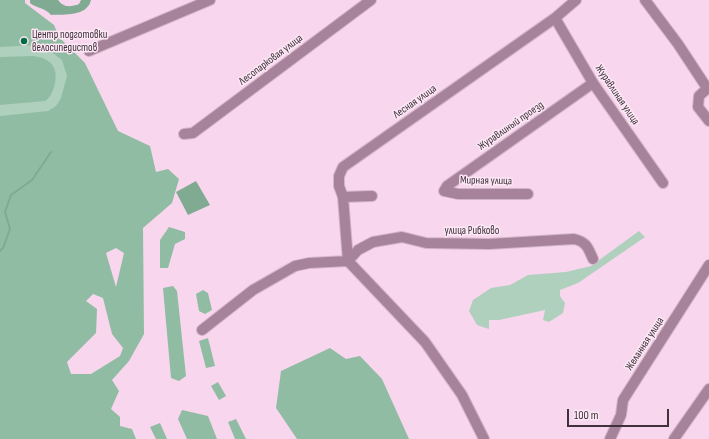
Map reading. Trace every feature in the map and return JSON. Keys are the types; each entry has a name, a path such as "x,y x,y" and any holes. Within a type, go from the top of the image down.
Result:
{"street":[{"path":"89,51 210,0"},
{"name":"Лесопарковая улица","path":"184,134 193,133 371,0"},
{"name":"Лесная улица","path":"348,261 343,197 339,186 339,176 343,167 555,18 576,0"},
{"path":"645,0 708,87 700,96 698,107 709,121"},
{"name":"Журавлиная улица","path":"555,18 593,83 663,182"},
{"name":"Журавлиный проезд","path":"444,191 447,186 593,83"},
{"name":"Мирная улица","path":"444,191 458,194 528,194"},
{"path":"343,197 372,196"},
{"name":"улица Рибково","path":"348,261 358,250 373,242 402,238 426,243 489,244 574,239 582,241 587,245 593,259"},
{"path":"202,330 253,290 295,266 309,263 348,261 425,342 462,394 484,439"},
{"name":"Желанная улица","path":"610,439 621,415 623,400 709,265"},
{"path":"674,439 709,389"}],"shaded area":[{"name":"Центр подготовки велосипедистов","path":"0,0 76,67 57,134 0,121"},
{"path":"0,0 25,0 25,3 54,25 59,37 85,63 118,131 150,146 156,172 168,169 179,179 172,203 143,228 144,334 129,361 112,380 119,391 111,409 120,417 120,426 132,429 136,439 0,439 0,116 48,111 56,106 61,98 67,76 62,60 49,50 34,45 0,47","holes":["116,248 124,253 116,287 106,253","93,294 103,298 112,334 123,348 120,356 91,374 71,374 67,362 96,333 97,309 86,301"]},
{"path":"30,0 58,0 65,6 70,6 79,4 81,0 91,0 89,5 80,12 74,14 51,15 30,3"},
{"path":"33,56 47,60 55,70 55,85 51,95 45,101 0,105 0,57"},
{"path":"196,181 210,205 188,215 176,192"},
{"path":"169,227 185,232 185,239 175,244 168,268 160,268 160,240"},
{"path":"639,231 645,237 578,283 560,290 560,296 565,303 563,313 549,322 543,320 545,310 499,320 489,320 489,329 477,325 469,311 473,300 491,288 510,285 528,275 566,272 591,266"},
{"path":"173,286 177,291 186,376 179,381 171,378 163,288"},
{"path":"203,290 208,293 212,310 205,314 199,311 196,294"},
{"path":"208,338 215,366 206,368 199,341"},
{"path":"330,348 346,359 360,356 382,379 409,439 297,439 276,408 281,371"},
{"path":"218,382 226,396 219,400 211,386"},
{"path":"182,410 208,416 217,439 187,439 178,419"},
{"path":"236,419 246,439 235,439 228,422"},
{"path":"160,423 167,439 156,439 150,427"}],"waterway":[{"path":"0,251 3,248 10,229 5,212 11,195 32,180 51,152"}],"place":[{"name":"Центр подготовки велосипедистов","path":"24,41"}]}
